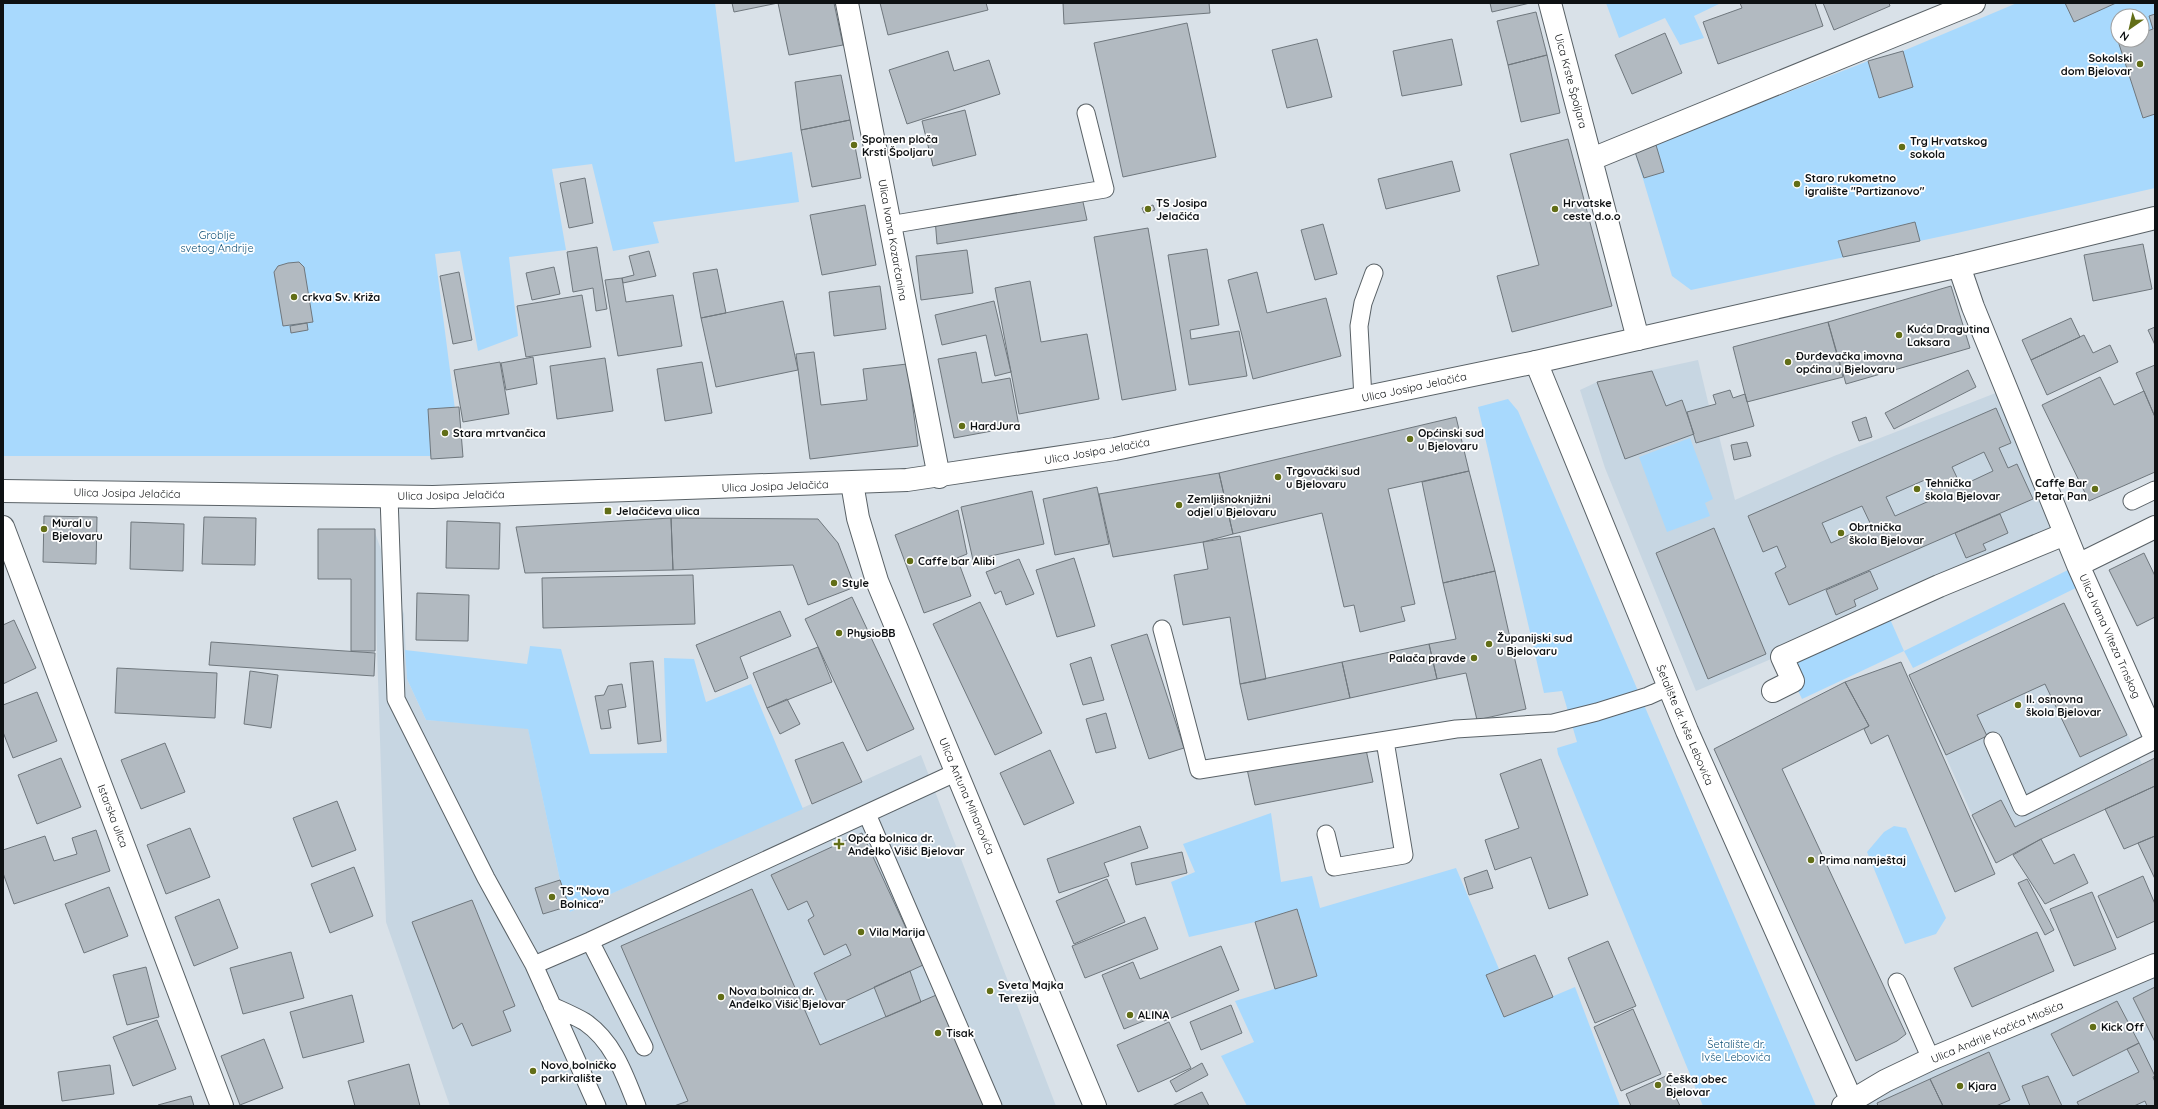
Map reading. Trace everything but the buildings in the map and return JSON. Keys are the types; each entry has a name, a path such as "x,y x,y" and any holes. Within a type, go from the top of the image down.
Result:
{"street":[{"name":"Ulica Ivana Kozarčanina","path":"847,3 939,477"},
{"name":"Uica Krste Špoljara","path":"1550,3 1592,159"},
{"path":"1638,339 1592,159 1974,3"},
{"path":"1536,362 1959,266 2155,218"},
{"name":"Ulica Ivana Viteza Trnskog","path":"1959,266 1973,307 2072,550 2155,739"},
{"name":"Ulica Josipa Jelačića","path":"3,491 433,497 852,483 939,477 1115,449 1536,362"},
{"name":"Šetalište dr. Ivše Lebovića","path":"1536,362 1668,687 1850,1105"},
{"name":"Ulica Antuna Mihanovića","path":"852,483 858,518 877,581 1095,1106"},
{"name":"Istarska ulica","path":"3,527 222,1106"},
{"path":"1773,691 1793,681 1782,657 1939,586 2155,527"},
{"name":"Ulica Andrije Kačića Miošića","path":"1850,1105 1886,1081 1931,1059 2155,965"}],"lane":[{"path":"889,225 1105,189 1086,113"},
{"path":"1363,398 1359,326 1362,303 1374,273"},
{"path":"2132,501 2155,490"},
{"path":"389,496 396,699 486,878 534,965 597,1106"},
{"path":"1162,629 1200,770 1456,730 1553,723 1619,706 1668,687"},
{"path":"1993,741 2022,807 2155,739"},
{"path":"1326,834 1334,867 1404,855 1385,741"},
{"path":"534,965 590,941 957,772"},
{"path":"867,814 993,1106"},
{"path":"590,941 644,1047"},
{"path":"1897,982 1931,1059"},
{"path":"552,1006 585,1022 604,1040 620,1064 637,1106"}],"shaded area":[{"path":"1698,360 1709,406 1687,413 1697,443 1719,436 1735,500 1834,456 2006,389 2065,534 1696,691 1605,468 1580,390 1597,382"},
{"name":"Opća bolnica dr. Anđelko Višić Bjelovar","path":"373,527 404,614 407,679 426,720 528,728 560,880 570,912 921,755 1056,1106 450,1106 386,922"},
{"name":"II. osnovna škola Bjelovar","path":"2064,603 2142,764 2015,827 2001,801 1972,815 1909,675"},
{"path":"2155,965 2155,1106 1842,1106"}],"green space":[{"name":"Groblje svetog Andrije","path":"3,3 715,3 735,162 792,152 799,202 653,222 659,243 613,251 592,164 552,169 566,250 509,257 518,336 478,351 460,251 435,254 461,456 3,456"},
{"path":"1606,3 1721,3 1694,16 1704,38 1680,45 1665,18 1619,38"},
{"name":"Trg Hrvatskog sokola","path":"2017,3 2155,3 2155,188 1957,233 1691,290 1672,276 1635,152 1868,61 1903,51"},
{"name":"Šetalište dr. Ivše Lebovića","path":"1508,399 1518,411 1816,1106 1703,1106 1558,754 1557,748 1577,742 1562,691 1544,693 1478,407"},
{"path":"1690,438 1713,499 1705,503 1710,516 1667,532 1639,457"},
{"path":"2078,565 2086,583 1913,668 1904,651"},
{"path":"1886,610 1904,651 1802,699 1782,657"},
{"path":"530,646 561,649 590,754 667,753 664,658 694,659 706,702 751,684 803,809 570,912 560,880 528,729 426,720 407,679 405,650 527,664"},
{"path":"1271,813 1281,882 1312,876 1320,908 1456,868 1499,969 1487,976 1504,1017 1575,987 1620,1106 1247,1106 1221,1056 1254,1042 1235,1001 1317,976 1297,909 1255,922 1189,937 1171,882 1195,872 1183,844"},
{"path":"1894,826 1906,828 1946,918 1936,934 1905,944 1867,852 1884,832"}],"place":[{"name":"Sokolski dom Bjelovar","path":"2140,64"},
{"name":"Spomen ploča Krsti Špoljaru","path":"854,145"},
{"name":"Trg Hrvatskog sokola","path":"1902,147"},
{"name":"Staro rukometno igralište \"Partizanovo\"","path":"1797,184"},
{"name":"TS Josipa Jelačića","path":"1148,209"},
{"name":"Hrvatske ceste d.o.o","path":"1555,209"},
{"name":"crkva Sv. Križa","path":"294,297"},
{"name":"Kuća Dragutina Laksara","path":"1899,335"},
{"name":"Đurđevačka imovna općina u Bjelovaru","path":"1788,362"},
{"name":"HardJura","path":"962,426"},
{"name":"Stara mrtvančica","path":"445,433"},
{"name":"Općinski sud u Bjelovaru","path":"1410,439"},
{"name":"Trgovački sud u Bjelovaru","path":"1278,477"},
{"name":"Tehnička škola Bjelovar","path":"1917,489"},
{"name":"Caffe Bar Petar Pan","path":"2095,489"},
{"name":"Zemljišnoknjižni odjel u Bjelovaru","path":"1179,505"},
{"name":"Jelačićeva ulica","path":"608,511"},
{"name":"Mural u Bjelovaru","path":"44,529"},
{"name":"Obrtnička škola Bjelovar","path":"1841,533"},
{"name":"Caffe bar Alibi","path":"910,561"},
{"name":"Style","path":"834,583"},
{"name":"PhysioBB","path":"839,633"},
{"name":"Županijski sud u Bjelovaru","path":"1489,644"},
{"name":"Palača pravde","path":"1474,658"},
{"name":"II. osnovna škola Bjelovar","path":"2018,705"},
{"name":"Opća bolnica dr. Anđelko Višić Bjelovar","path":"839,844"},
{"name":"Prima namještaj","path":"1811,860"},
{"name":"TS \"Nova Bolnica\"","path":"552,897"},
{"name":"Vila Marija","path":"861,932"},
{"name":"Sveta Majka Terezija","path":"990,991"},
{"name":"Nova bolnica dr. Anđelko Višić Bjelovar","path":"721,997"},
{"name":"ALINA","path":"1130,1015"},
{"name":"Kick Off","path":"2093,1027"},
{"name":"Tisak","path":"938,1033"},
{"name":"Novo bolničko parkiralište","path":"533,1071"},
{"name":"Češka obec Bjelovar","path":"1658,1085"},
{"name":"Kjara","path":"1960,1086"}]}
